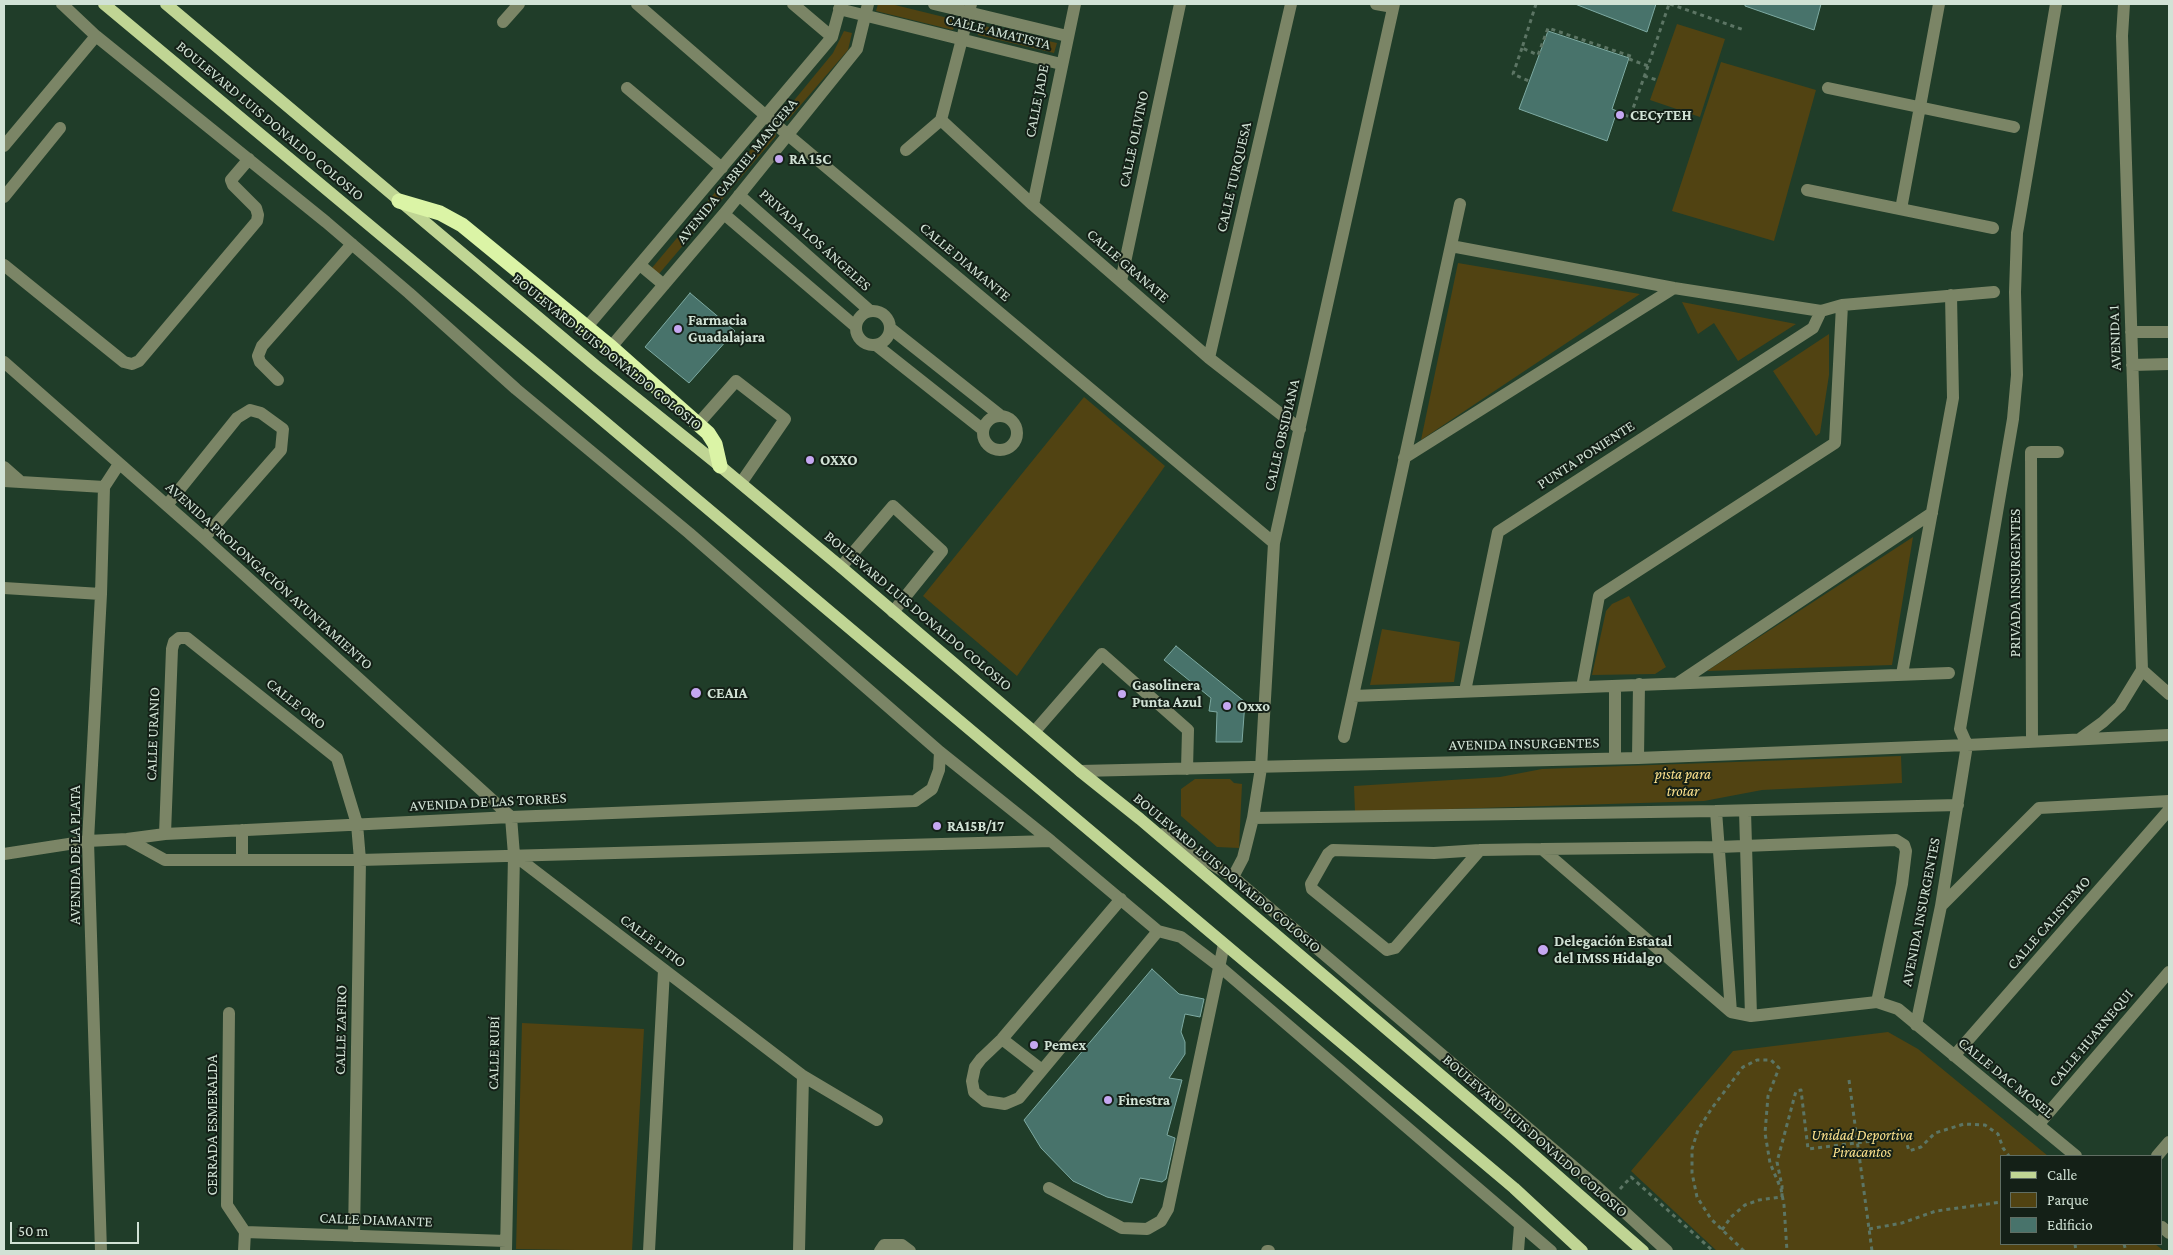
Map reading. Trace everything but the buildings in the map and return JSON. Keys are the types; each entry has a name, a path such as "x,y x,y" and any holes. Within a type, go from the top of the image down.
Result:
{"highway":[{"path":"399,201 440,213 462,225 611,347 708,433 715,444 720,466"}],"main road":[{"name":"BOULEVARD LUIS DONALDO COLOSIO","path":"104,4 549,375 1514,1188 1582,1251"},
{"name":"BOULEVARD LUIS DONALDO COLOSIO","path":"166,4 596,366 741,483 1080,771 1140,819 1511,1135 1643,1251"}],"street":[{"path":"62,4 96,36 249,158 352,244 516,389 689,533 940,752 1121,898 1158,931 1181,937 1219,966 1552,1251"},
{"path":"503,22 519,4"},
{"name":"CALLE DIAMANTE","path":"638,4 788,134 1274,543"},
{"path":"793,4 832,37"},
{"name":"CALLE AMATISTA","path":"934,4 970,8 1067,36"},
{"name":"CALLE JADE","path":"1033,205 1075,4"},
{"name":"CALLE OLIVINO","path":"1121,281 1180,4"},
{"name":"CALLE TURQUESA","path":"1209,358 1291,4"},
{"path":"1376,4 1393,6"},
{"path":"1901,209 1939,4"},
{"path":"1968,746 1960,729 2013,419 2017,375 2015,292 2017,233 2056,4"},
{"name":"AVENIDA 1","path":"2124,4 2122,36 2142,670"},
{"name":"CALLE OBSIDIANA","path":"1233,877 1243,858 1253,818 1261,768 1274,543 1393,6"},
{"name":"AVENIDA GABRIEL MANCERA","path":"586,328 832,37 840,7"},
{"name":"CALLE AMATISTA","path":"840,7 867,10 963,40 1061,64"},
{"path":"906,150 941,120 970,8"},
{"name":"AVENIDA GABRIEL MANCERA","path":"611,347 724,214 857,50 867,10"},
{"path":"4,146 96,36"},
{"path":"627,88 722,168"},
{"path":"1828,88 2014,126"},
{"name":"CALLE GRANATE","path":"941,120 1033,205 1209,358 1300,429"},
{"path":"4,197 60,128"},
{"path":"4,265 124,362 132,364 139,361 258,221 256,208 233,185 231,180 249,158"},
{"path":"1807,190 1993,228"},
{"name":"PRIVADA LOS ÁNGELES","path":"739,195 869,310"},
{"path":"1344,737 1460,204"},
{"path":"724,214 855,326"},
{"path":"278,380 260,362 258,356 262,346 352,244"},
{"path":"1451,246 1674,288 1821,311 1842,305 1994,292"},
{"path":"640,265 664,285"},
{"path":"1404,458 1674,288"},
{"path":"1902,674 1953,398 1951,295"},
{"path":"1582,687 1599,596 1835,443 1842,305"},
{"path":"869,310 884,314 890,328 888,336 883,342 876,345 868,345 860,341 856,334 855,326 859,316 869,310"},
{"name":"PUNTA PONIENTE","path":"1465,691 1498,532 1814,328 1821,311"},
{"path":"890,328 1015,425 1017,433 1015,441 1010,448 1002,451 994,450 987,445 983,438 982,430 986,422 993,417 1001,416"},
{"path":"2131,332 2169,332"},
{"path":"876,345 982,430"},
{"name":"AVENIDA PROLONGACIÓN AYUNTAMIENTO","path":"4,362 204,538 511,817"},
{"path":"2132,365 2169,364"},
{"path":"698,424 736,382 785,420 741,483"},
{"path":"167,505 237,418 250,410 261,413 282,429 281,450 204,538"},
{"name":"PRIVADA INSURGENTES","path":"2032,741 2031,452 2058,452"},
{"path":"4,481 104,487 119,464"},
{"path":"4,467 21,482"},
{"name":"AVENIDA DE LA PLATA","path":"100,1251 88,841 101,594 104,487"},
{"path":"841,567 892,506 942,551 893,612"},
{"path":"1678,683 1932,513"},
{"path":"4,588 101,594"},
{"name":"CALLE ORO","path":"179,638 187,638 191,641 337,758 357,824"},
{"name":"CALLE URANIO","path":"165,834 172,649 174,642 179,638"},
{"path":"1035,731 1102,654 1188,730 1187,770"},
{"path":"2081,738 2120,706 2142,670 2169,694"},
{"path":"1353,696 1949,673"},
{"path":"1638,758 1639,684"},
{"path":"1615,686 1615,758"},
{"name":"AVENIDA INSURGENTES","path":"1080,771 1638,758 1968,746 2081,738 2169,735"},
{"name":"AVENIDA INSURGENTES","path":"1916,1025 1941,906 1968,746"},
{"name":"AVENIDA DE LAS TORRES","path":"4,854 88,841 127,839 165,834 511,817 915,801 932,789 939,770 940,752"},
{"path":"1941,906 2039,808 2169,801"},
{"path":"1253,818 1716,812 1958,805"},
{"name":"CALLE CALISTEMO","path":"1954,1056 2169,810"},
{"path":"1745,811 1752,1016"},
{"path":"1716,812 1731,1012"},
{"path":"511,817 514,855"},
{"path":"1140,819 1233,877 1594,1184 1667,1251"},
{"name":"CALLE ZAFIRO","path":"354,1236 360,860 357,824"},
{"path":"242,830 242,860"},
{"path":"127,839 165,860 360,860 1051,841"},
{"path":"1480,850 1396,948 1387,950 1312,889 1310,884 1328,854 1333,850 1434,853 1480,850 1719,846 1896,840 1904,845 1906,851 1902,884 1877,1002 1752,1016 1731,1012 1542,849"},
{"name":"CALLE LITIO","path":"514,855 803,1076 877,1120"},
{"name":"CALLE RUBÍ","path":"506,1246 514,855"},
{"path":"1121,898 1002,1039 981,1059 975,1067 972,1081 974,1092 985,1101 1005,1104 1019,1098 1158,931"},
{"path":"1049,1188 1122,1228 1147,1229 1161,1220 1168,1209 1224,944"},
{"path":"649,1251 664,970"},
{"name":"CALLE HUARNEQUI","path":"2038,1126 2169,972"},
{"name":"CALLE DAC MOSEL","path":"1877,1002 1898,1009 2075,1155"},
{"name":"CERRADA ESMERALDA","path":"229,1013 227,1205 245,1232"},
{"path":"1002,1039 1042,1070"},
{"path":"799,1251 803,1076"},
{"path":"2158,1155 2169,1142"},
{"path":"1518,1251 1520,1224"},
{"path":"244,1251 245,1232"},
{"name":"CALLE DIAMANTE","path":"245,1232 354,1236 506,1246"},
{"path":"880,1251 884,1245 902,1245 910,1251"}],"path":[{"path":"1529,81 1512,74 1536,4"},
{"path":"1617,112 1630,117 1670,4 1744,30"},
{"path":"1522,48 1538,55 1548,28 1632,57 1630,60 1648,66"},
{"path":"1644,76 1657,80"},
{"path":"1744,1251 1711,1219 1697,1197 1692,1173 1692,1149 1698,1130 1718,1100 1743,1067 1757,1060 1771,1060 1780,1068 1768,1096 1765,1133 1770,1163 1782,1197"},
{"path":"1849,1080 1872,1251"},
{"path":"1787,1251 1782,1186 1776,1162 1796,1091 1801,1090 1808,1149 1905,1137 1909,1152 1921,1148 1934,1133 1951,1126 1964,1124 1985,1126 1998,1134 2003,1148 2008,1155"},
{"path":"1611,1184 1619,1191 1631,1177 1712,1251"},
{"path":"1722,1230 1731,1217 1745,1205 1759,1200 1782,1197"},
{"path":"1869,1228 1902,1223 1936,1211 2000,1202"}],"green space":[{"path":"878,4 891,4 956,20 953,30 876,11"},
{"path":"1677,24 1725,39 1700,117 1650,100"},
{"path":"980,25 1057,43 1054,53 978,35"},
{"path":"844,31 852,33 848,50 787,121 782,115 833,53"},
{"path":"1721,62 1816,90 1774,241 1672,211"},
{"path":"769,128 775,132 776,136 658,275 651,269"},
{"path":"1458,263 1640,294 1421,440"},
{"path":"1682,302 1796,324 1738,361 1714,323 1698,334"},
{"path":"1829,334 1829,375 1820,433 1816,436 1773,371"},
{"path":"1084,397 1165,466 1017,676 923,596"},
{"path":"1913,537 1892,665 1707,671"},
{"path":"1629,596 1666,667 1655,674 1592,675 1606,611 1612,604"},
{"path":"1382,629 1460,642 1454,682 1370,685"},
{"name":"pista para trotar","path":"1901,756 1902,783 1762,790 1704,801 1355,812 1354,786 1500,777 1542,769"},
{"path":"1195,779 1230,779 1234,783 1242,784 1239,848 1217,847 1181,816 1181,789"},
{"path":"522,1023 644,1029 632,1251 516,1249"},
{"name":"Unidad Deportiva Piracantos","path":"1888,1032 1918,1049 2047,1155 2000,1155 2000,1245 2156,1245 2164,1251 1717,1251 1631,1171 1733,1051"}],"place":[{"name":"CECyTEH","path":"1620,115"},
{"name":"RA 15C","path":"779,159"},
{"name":"Farmacia Guadalajara","path":"678,329"},
{"name":"OXXO","path":"810,460"},
{"name":"CEAIA","path":"696,693"},
{"name":"Gasolinera Punta Azul","path":"1122,694"},
{"name":"Oxxo","path":"1227,706"},
{"name":"RA15B/17","path":"937,826"},
{"name":"Delegación Estatal del IMSS Hidalgo","path":"1543,950"},
{"name":"Pemex","path":"1034,1045"},
{"name":"Finestra","path":"1108,1100"}]}
